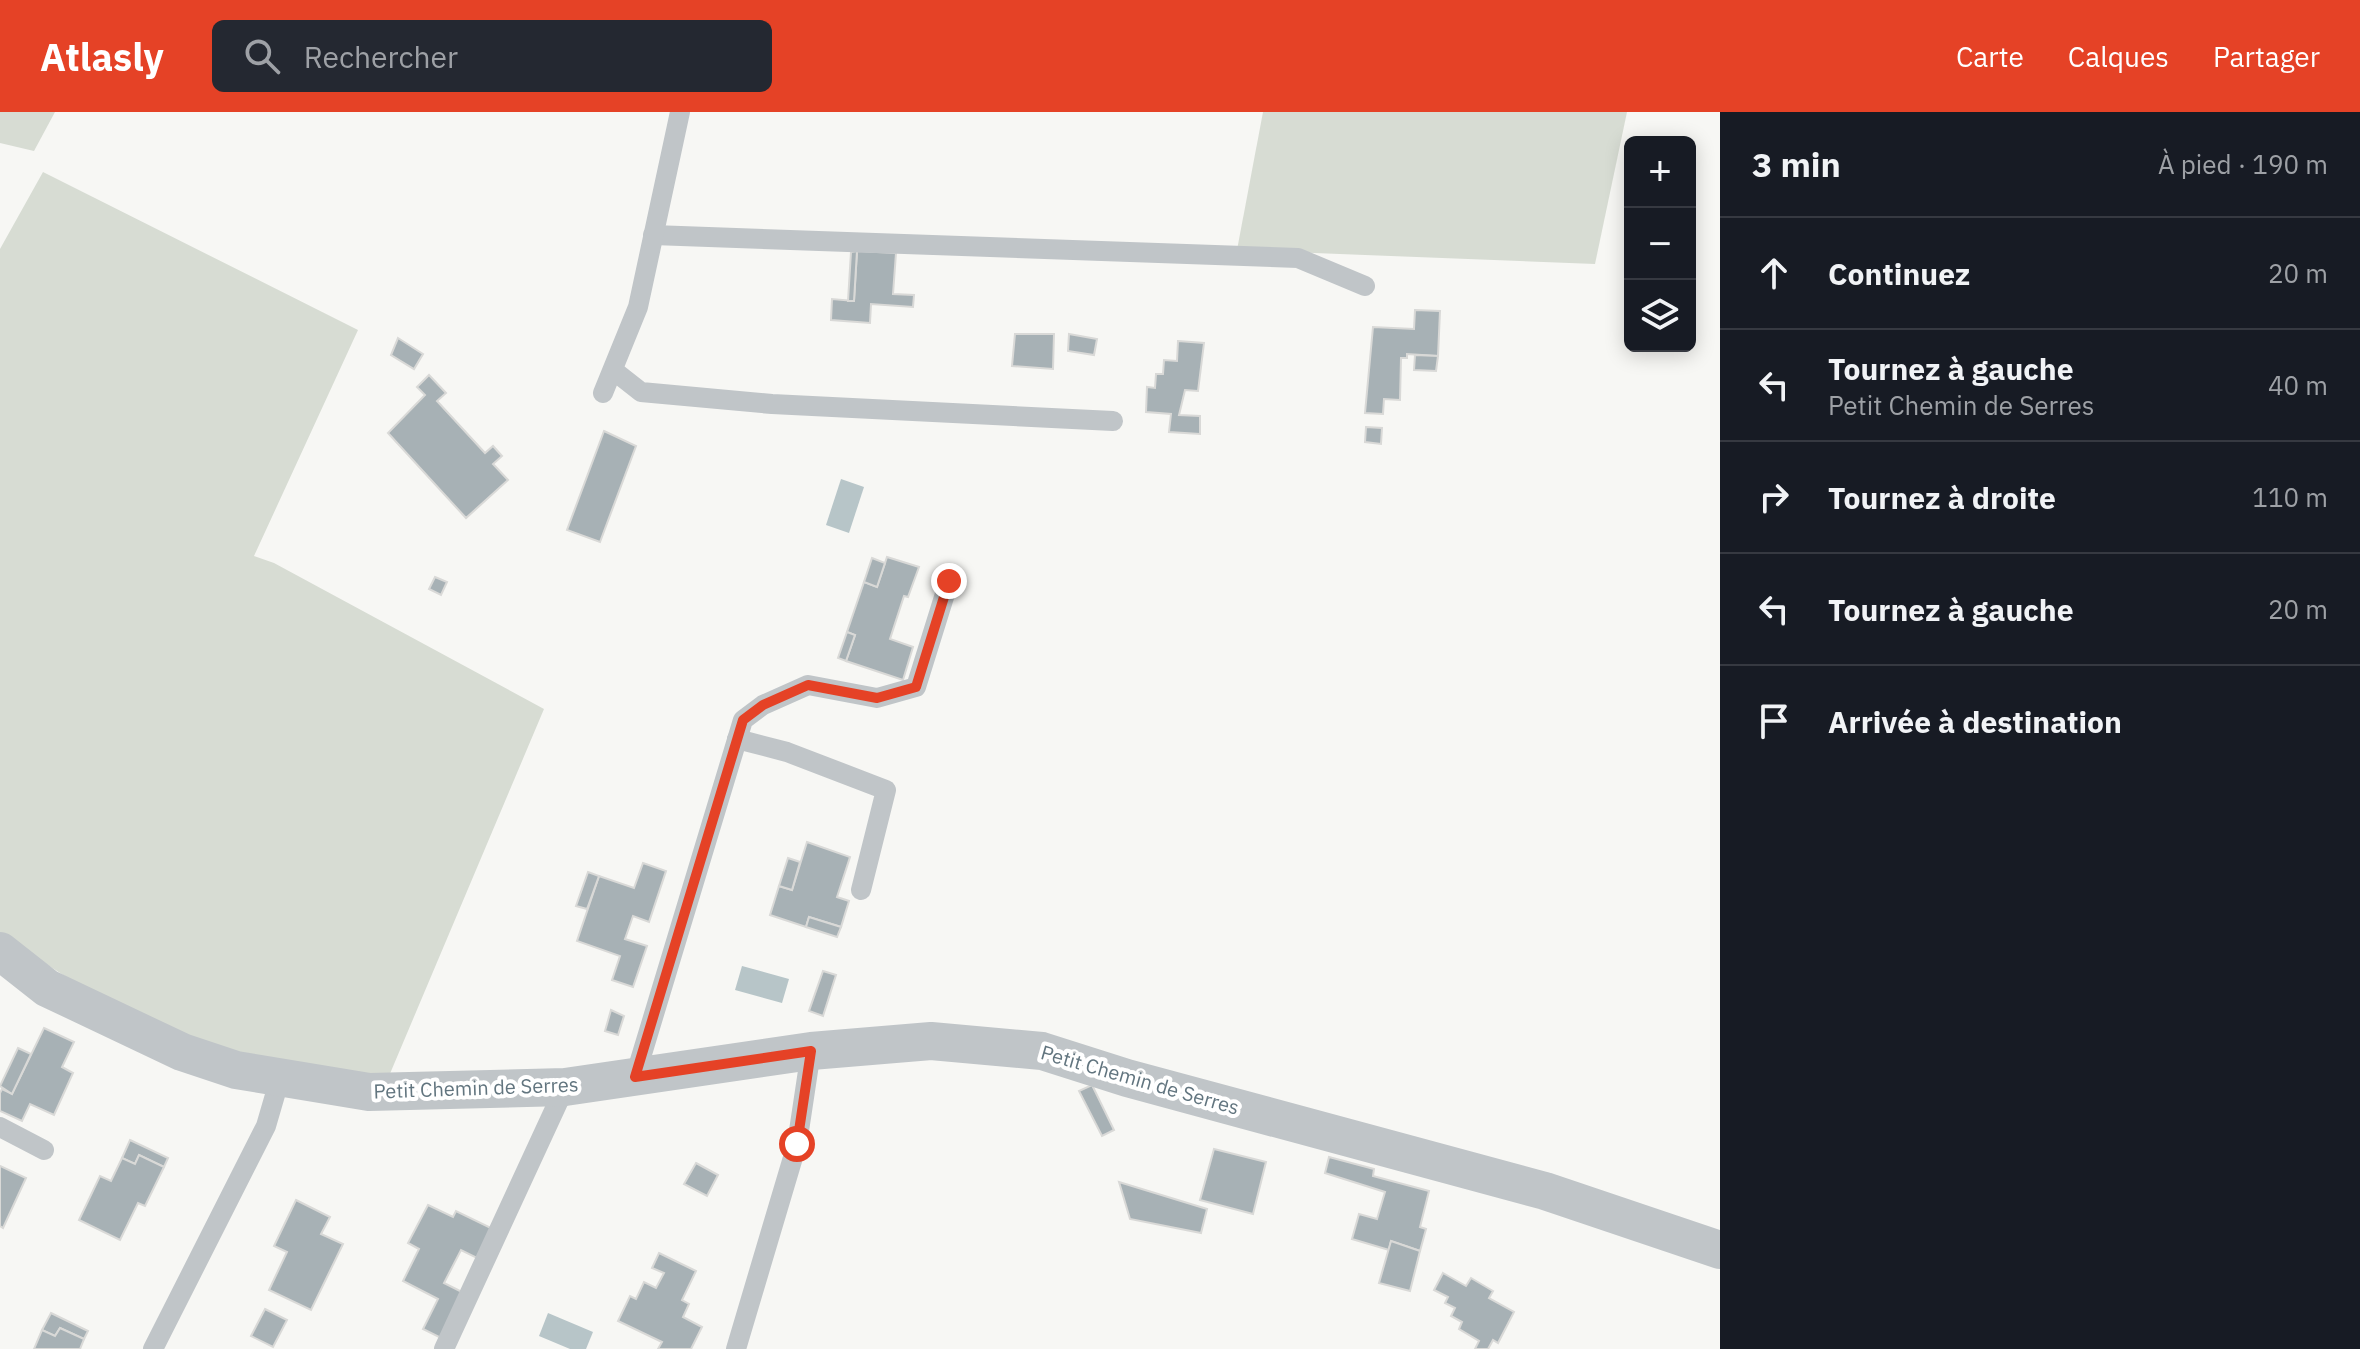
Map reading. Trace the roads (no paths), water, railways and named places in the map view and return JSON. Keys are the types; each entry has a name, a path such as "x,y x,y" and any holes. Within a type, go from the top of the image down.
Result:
{"street":[{"name":"Petit Chemin de Serres","path":"0,951 47,988 182,1052 236,1070 369,1092 565,1087 811,1051 931,1041 1042,1051 1127,1078 1545,1191 1720,1250"}],"lane":[{"path":"603,393 638,307 680,112"},
{"path":"653,235 1298,258 1365,286"},
{"path":"613,370 641,392 772,404 1113,421"},
{"path":"635,1077 743,720 808,685 877,698 916,687 949,581"},
{"path":"737,739 787,752 886,790 861,890"},
{"path":"736,1349 797,1144 811,1051"},
{"path":"153,1349 266,1126 280,1078"},
{"path":"444,1349 565,1087"},
{"path":"0,1127 44,1150"}]}
